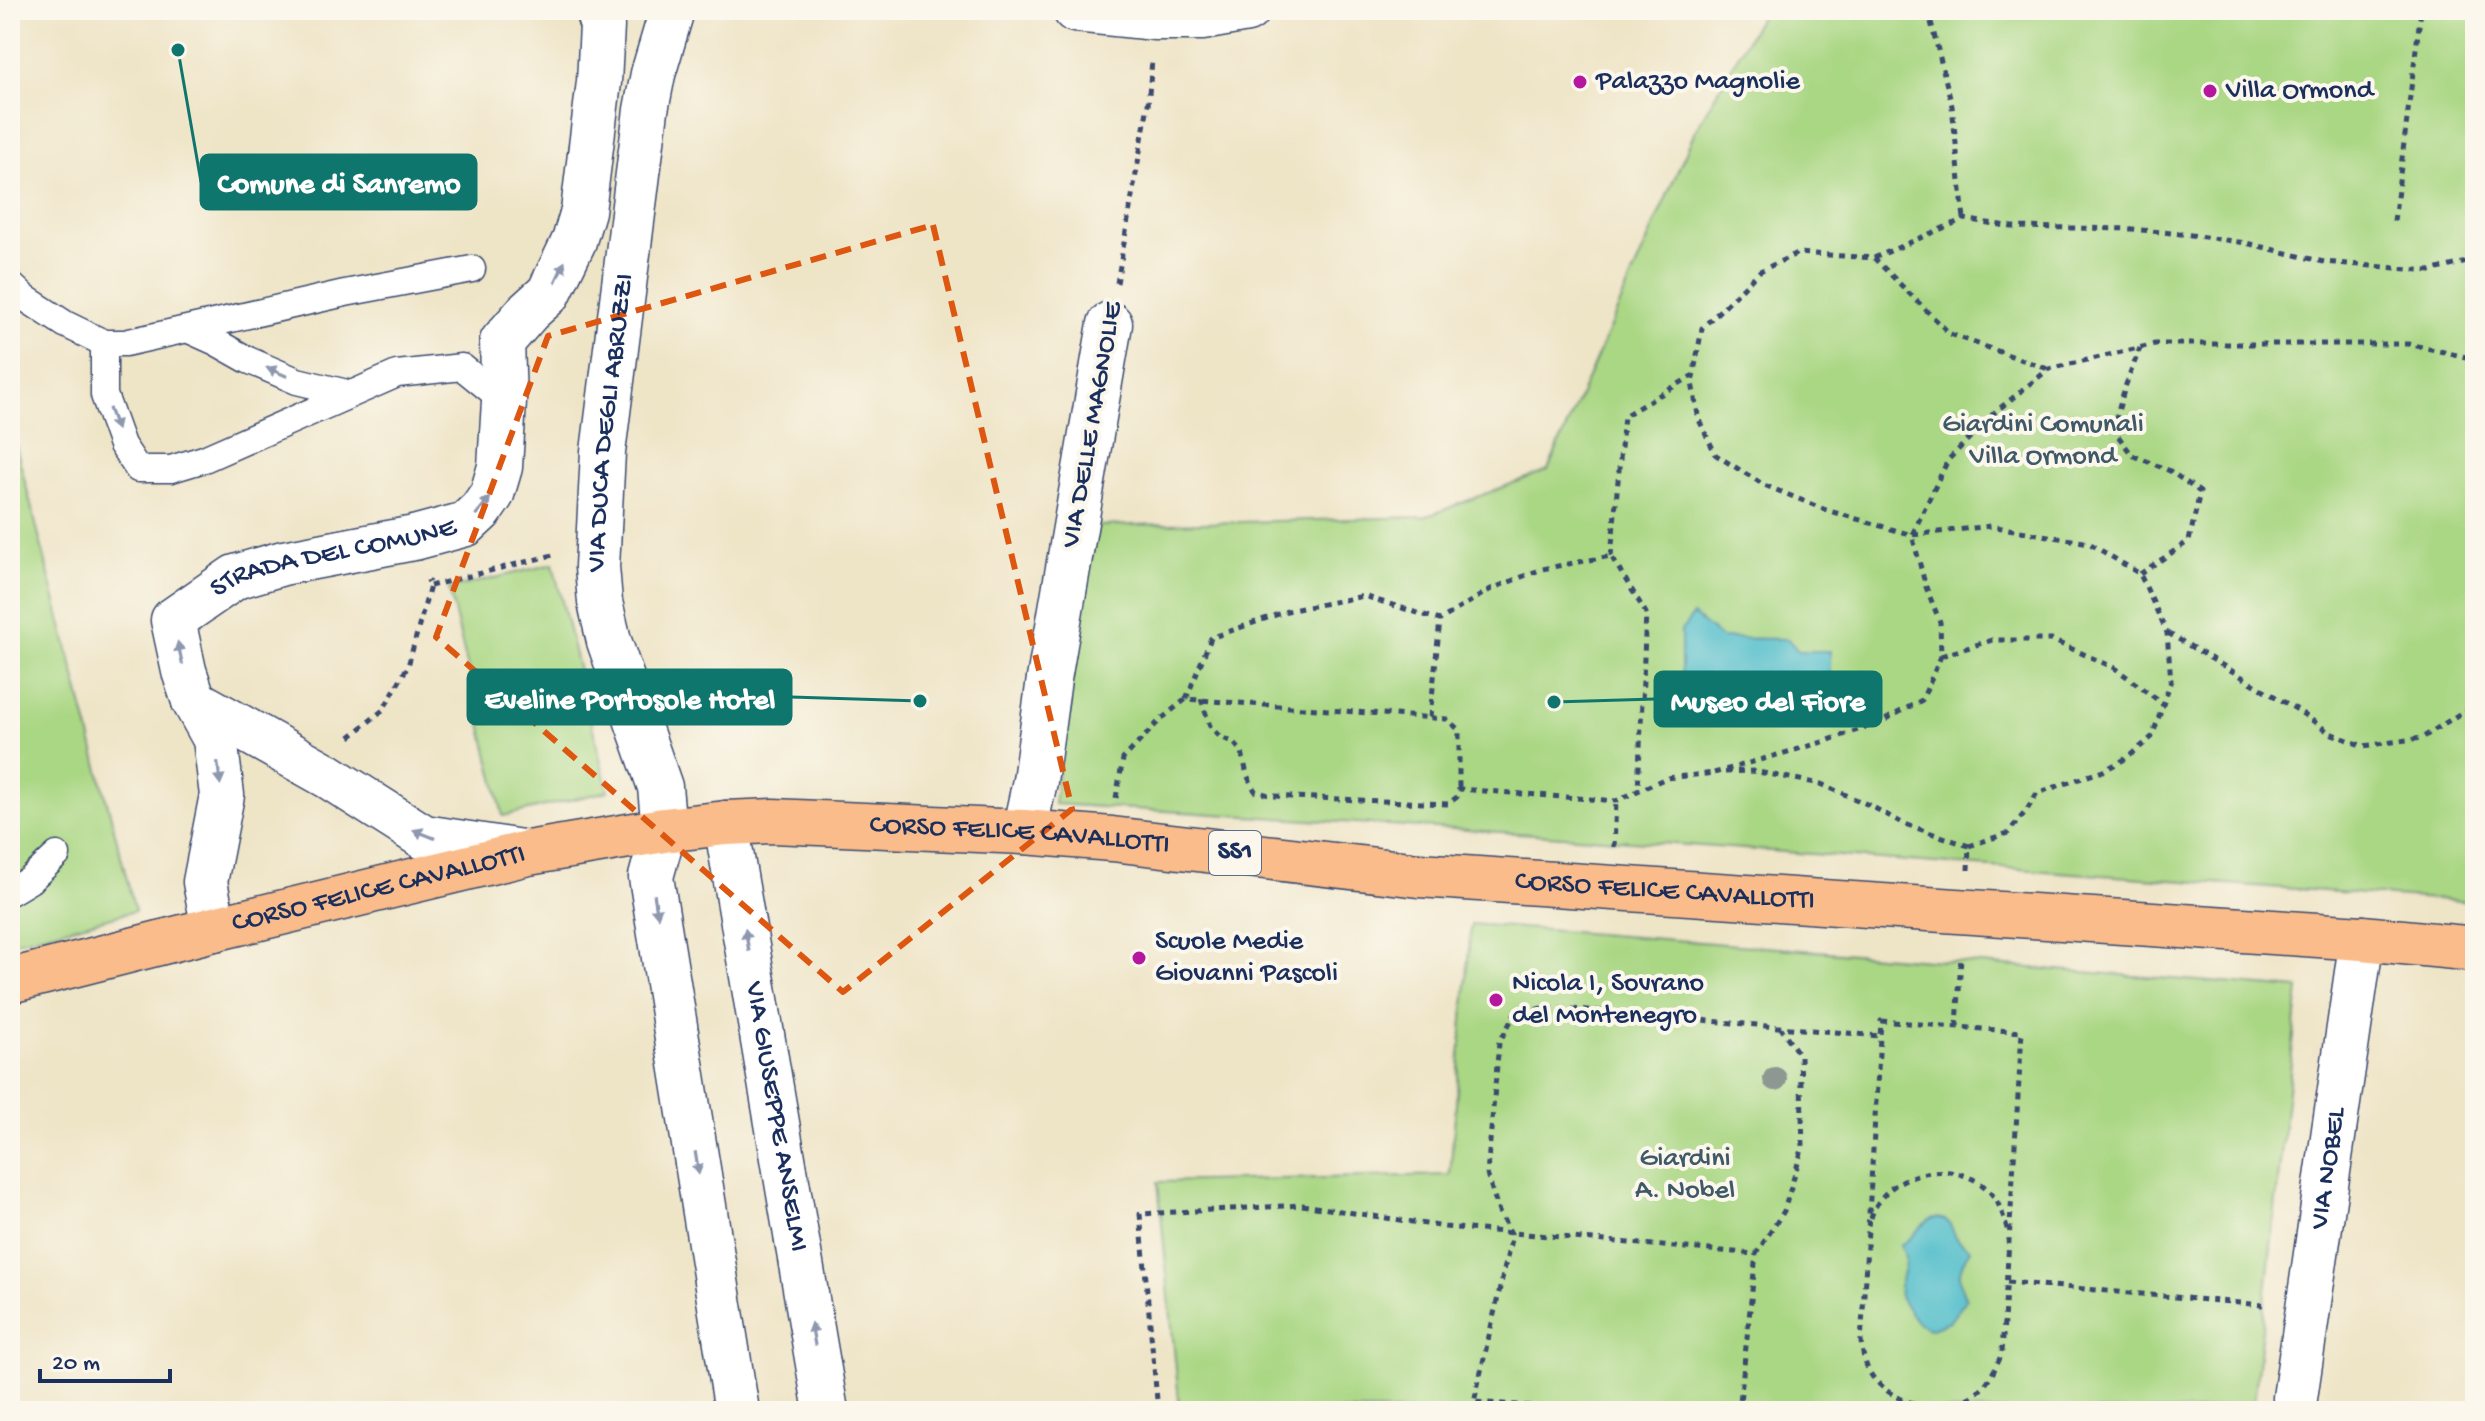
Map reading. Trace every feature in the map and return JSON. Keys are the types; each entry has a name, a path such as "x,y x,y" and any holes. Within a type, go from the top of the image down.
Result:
{"main road":[{"name":"CORSO FELICE CAVALLOTTI","path":"10,981 528,853 664,830 773,821 1024,832 1112,839 1419,875 2362,938 2475,949"}],"street":[{"name":"STRADA DEL COMUNE","path":"214,929 205,882 222,795 215,739 194,701 173,620 235,577 283,563 414,538 466,524 481,510 492,494 500,467 504,401 502,342 549,293 574,241 583,211 599,82 602,26 597,10"},
{"name":"VIA DUCA DEGLI ABRUZZI","path":"664,830 660,787 609,641 600,602 597,567 603,452 646,110 672,10"},
{"path":"1075,10 1202,18 1247,10"},
{"name":"VIA DELLE MAGNOLIE","path":"1024,832 1110,324"},
{"path":"194,701 328,776 424,837 528,853"},
{"name":"VIA GIUSEPPE ANSELMI","path":"726,823 826,1411"},
{"path":"664,830 651,877 737,1411"},
{"name":"VIA NOBEL","path":"2295,1398 2362,938"}],"lane":[{"path":"10,284 25,298 65,324 104,343 125,343 345,293 472,269"},
{"path":"187,329 297,381 351,394"},
{"path":"104,343 104,395 122,445 138,469 171,469 204,459 397,374 462,367 504,401"},
{"path":"10,892 30,880 57,855"}],"path":[{"path":"1930,10 1952,106 1964,219"},
{"path":"2394,221 2421,10"},
{"name":"VIA DELLE MAGNOLIE","path":"1110,324 1148,105 1154,14"},
{"path":"1459,789 1616,801 1666,778 1753,771 1821,784 1902,823 1969,846 2008,833 2037,793 2103,771 2127,758 2152,737 2171,681 2167,633 2140,574 2089,543 1991,526 1912,535 1826,510 1764,485 1716,455 1699,420 1692,383 1702,328 1760,271 1798,253 1874,258 1964,219 2012,227 2132,229 2246,243 2324,262 2430,271 2475,260"},
{"path":"1874,258 1950,334 2049,369"},
{"path":"1714,773 1881,722 1922,700 1941,656 1940,622 1926,587 1912,535 1948,460 1995,412 2049,369 2155,344 2408,344 2475,359"},
{"path":"2140,574 2189,541 2200,492 2170,471 2132,455 2113,429 2141,347"},
{"path":"1638,791 1646,613 1611,556 1624,416 1693,375"},
{"path":"328,776 339,746 383,710 408,666 430,586 414,538"},
{"path":"430,586 555,554 559,568"},
{"path":"1112,839 1123,759 1160,720 1186,699 1211,638 1287,611 1364,596 1440,620 1491,589 1542,569 1611,556"},
{"path":"1430,717 1440,620"},
{"path":"2167,633 2296,709 2330,733 2363,746 2422,738 2464,711 2475,708"},
{"path":"1941,656 1992,640 2052,640 2115,668 2163,704"},
{"path":"1186,699 1201,699 1447,719 1459,730 1457,797 1448,804 1272,796 1255,791 1247,775 1242,752 1210,726 1201,699"},
{"path":"1957,1027 1969,846"},
{"path":"1602,1411 1474,1402 1512,1235 1499,1212 1487,1174 1499,1043 1514,1015 1542,1008 1880,1036"},
{"path":"1881,1021 2022,1032 2002,1353 1993,1374 1976,1393 1929,1409 1894,1396 1875,1380 1865,1362 1861,1342 1880,1036 1881,1021"},
{"path":"1739,1411 1756,1254 1784,1211 1803,1146 1800,1056 1781,1028"},
{"path":"1868,1227 1874,1205 1888,1189 1909,1177 1933,1171 1953,1172 1990,1191 2003,1213 2009,1237"},
{"path":"1158,1411 1140,1214 1302,1205 1512,1235 1756,1254"},
{"path":"2007,1282 2308,1308"}],"highlighted area":[{"path":"933,225 1072,809 843,992 436,637 548,336"}],"green space":[{"name":"Giardini Comunali Villa Ormond","path":"1759,10 2475,10 2475,902 1548,835 1054,804 1071,669 1097,526 1425,517 1548,470 1695,131 1761,15"},
{"path":"10,423 135,911 10,943"},
{"path":"553,564 608,791 503,816 449,589"},
{"name":"Giardini A. Nobel","path":"1471,924 2299,989 2254,1402 2196,1411 1180,1411 1158,1182 1450,1175"}],"water":[{"path":"1693,615 1721,638 1788,639 1798,651 1830,651 1830,681 1816,699 1781,697 1773,683 1742,681 1729,699 1693,696 1681,684 1681,631"},
{"path":"1934,1218 1948,1222 1958,1240 1970,1250 1960,1274 1966,1299 1950,1321 1930,1329 1918,1323 1901,1298 1899,1290 1905,1258 1900,1245"}],"place":[{"name":"Comune di Sanremo","path":"178,50"},
{"name":"Palazzo Magnolie","path":"1580,82"},
{"name":"Villa Ormond","path":"2210,91"},
{"name":"Eveline Portosole Hotel","path":"920,701"},
{"name":"Museo del Fiore","path":"1554,702"},
{"name":"Scuole Medie Giovanni Pascoli","path":"1139,958"},
{"name":"Nicola I, Sovrano del Montenegro","path":"1496,1000"}]}
